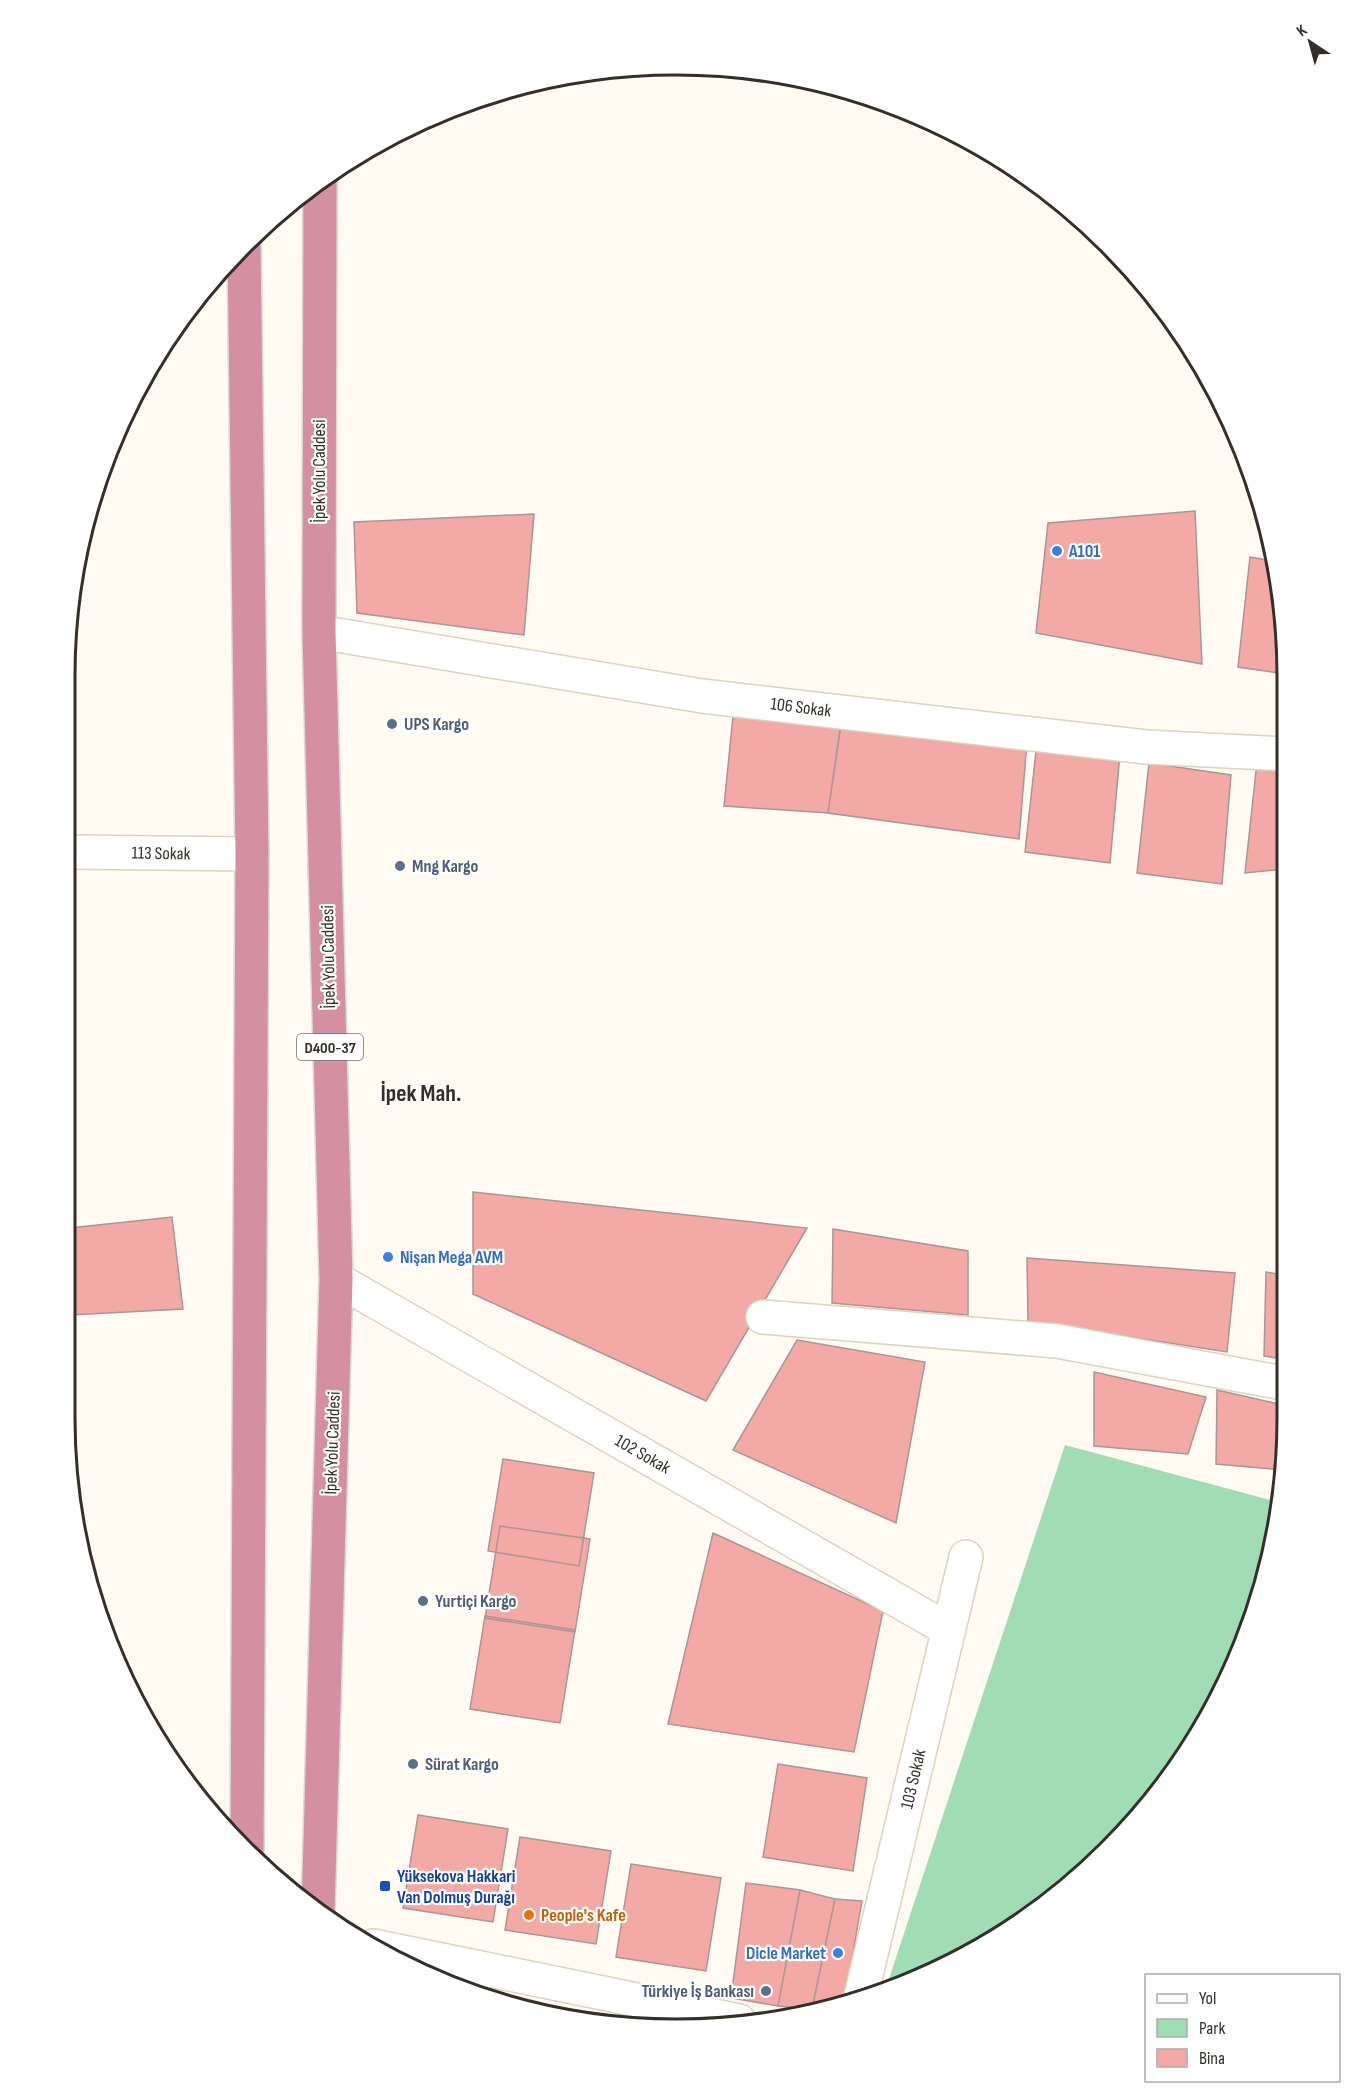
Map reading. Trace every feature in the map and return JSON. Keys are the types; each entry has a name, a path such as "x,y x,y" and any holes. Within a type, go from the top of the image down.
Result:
{"highway":[{"name":"İpek Yolu Caddesi","path":"318,1901 336,1279 319,632 320,192"},
{"path":"244,258 252,854 247,1839"}],"street":[{"name":"106 Sokak","path":"319,632 702,696 1146,747 1277,754"},
{"name":"113 Sokak","path":"75,852 252,854"},
{"name":"102 Sokak","path":"336,1279 949,1630"},
{"path":"763,1317 1057,1341 1277,1382"},
{"name":"103 Sokak","path":"863,1989 966,1557"},
{"path":"400,1952 721,2017"}],"green space":[{"path":"1065,1445 1271,1500 1257,1574 1231,1648 1196,1718 1176,1752 1153,1784 1101,1843 1042,1895 1010,1918 942,1957 889,1980"}],"building":[{"path":"1195,511 1202,664 1036,633 1048,523"},
{"path":"534,514 524,635 357,613 354,522"},
{"path":"1250,557 1265,560 1272,598 1277,673 1238,667"},
{"path":"733,716 840,729 828,813 724,806"},
{"path":"842,718 1027,742 1019,839 828,813"},
{"path":"1037,742 1120,754 1110,863 1025,852"},
{"path":"1257,762 1277,764 1277,870 1245,873"},
{"path":"1149,763 1231,775 1222,884 1137,873"},
{"path":"473,1192 807,1228 706,1401 473,1294"},
{"path":"172,1217 183,1309 75,1315 75,1227"},
{"path":"833,1229 968,1251 968,1315 832,1303"},
{"path":"1027,1258 1235,1273 1227,1352 1028,1321"},
{"path":"1266,1272 1277,1274 1277,1358 1264,1356"},
{"path":"797,1340 925,1362 896,1523 733,1450"},
{"path":"1094,1372 1206,1397 1188,1454 1094,1446"},
{"path":"1217,1390 1277,1404 1275,1469 1216,1464"},
{"path":"503,1459 594,1473 579,1566 488,1551"},
{"path":"500,1526 590,1539 575,1632 485,1618"},
{"path":"713,1533 883,1611 854,1752 668,1724"},
{"path":"485,1616 575,1630 560,1723 470,1709"},
{"path":"778,1764 867,1778 853,1871 763,1857"},
{"path":"418,1815 508,1829 493,1922 403,1908"},
{"path":"520,1837 611,1851 596,1944 505,1930"},
{"path":"631,1864 721,1878 706,1971 616,1957"},
{"path":"746,1883 800,1890 778,2006 731,1998"},
{"path":"800,1890 835,1899 813,2003 792,2007 778,2006"},
{"name":"Dicle Market","path":"835,1899 862,1901 846,1995 813,2003"}],"place":[{"name":"A101","path":"1057,551"},
{"name":"UPS Kargo","path":"392,724"},
{"name":"Mng Kargo","path":"400,866"},
{"name":"Nişan Mega AVM","path":"388,1257"},
{"name":"Yurtiçi Kargo","path":"423,1601"},
{"name":"Sürat Kargo","path":"413,1764"},
{"name":"Yüksekova Hakkari Van Dolmuş Durağı","path":"385,1886"},
{"name":"People's Kafe","path":"529,1915"},
{"name":"Dicle Market","path":"838,1953"},
{"name":"Türkiye İş Bankası","path":"766,1991"}],"district":[{"name":"İpek Mah.","path":"421,1093"}]}
